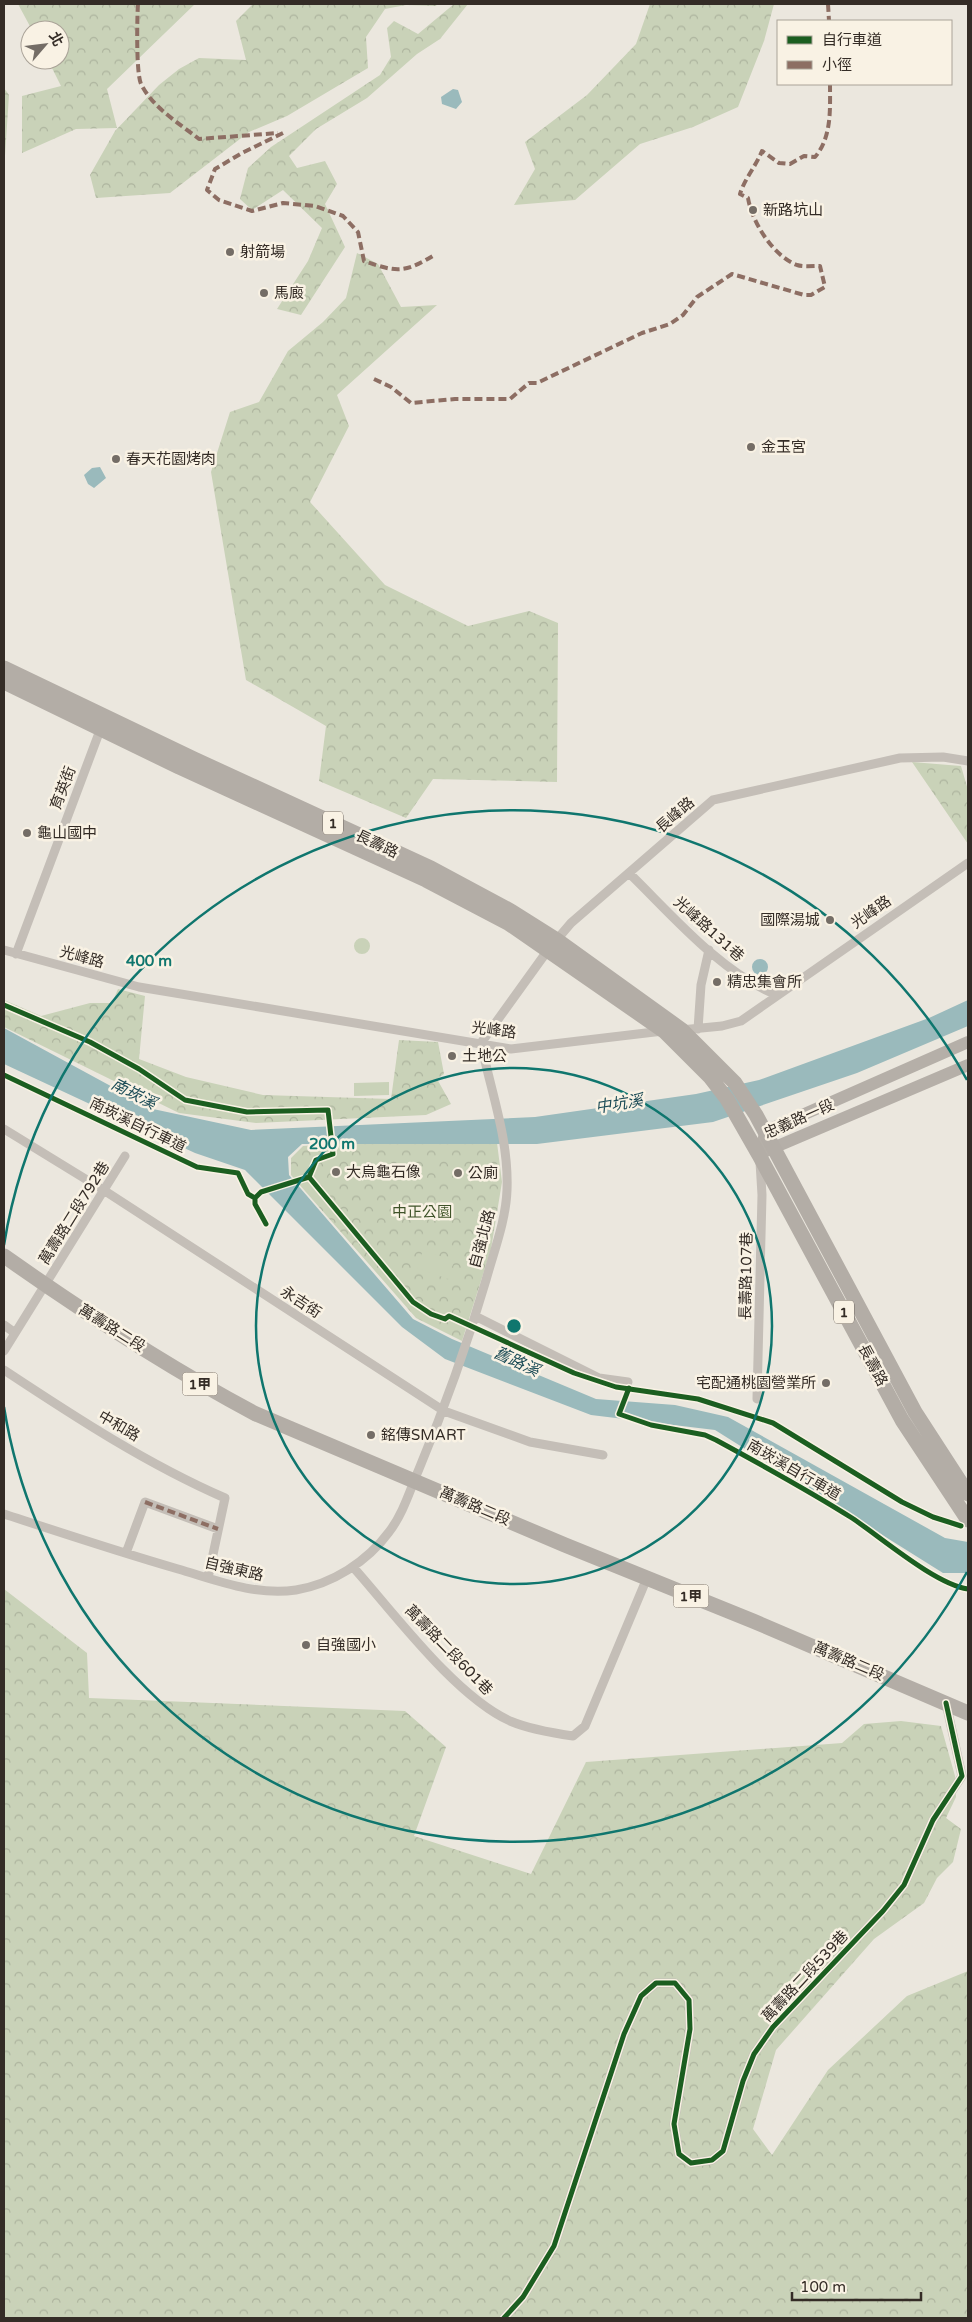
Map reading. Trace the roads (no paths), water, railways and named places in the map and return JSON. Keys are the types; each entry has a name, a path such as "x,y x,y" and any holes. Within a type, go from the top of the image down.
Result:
{"main road":[{"name":"長壽路","path":"4,668 102,723"},
{"name":"長壽路","path":"4,682 102,723 401,861 508,923 553,945 682,1030 715,1072 756,1114 915,1412 966,1491"},
{"name":"長壽路","path":"553,945 715,1072 727,1099 902,1420 952,1499 968,1520"},
{"name":"忠義路一段","path":"759,1155 766,1131 968,1042"},
{"name":"忠義路一段","path":"759,1155 968,1064"},
{"name":"萬壽路二段","path":"4,1256 46,1286 216,1392 256,1414 968,1713"}],"street":[{"name":"育英街","path":"16,954 102,723"},
{"name":"長峰路","path":"481,1043 571,923 713,800 900,758 943,757 968,761"},
{"name":"光峰路","path":"4,950 139,987 511,1049 664,1031 698,1029 741,1020 968,863"},
{"name":"光峰路131巷","path":"629,874 709,950 759,988 777,995"},
{"path":"698,1029 701,985 709,950"},
{"name":"自強北路","path":"444,1411 471,1330 501,1226 506,1200 505,1154 497,1104 487,1072 481,1043"},
{"name":"永吉街","path":"4,1129 105,1191 444,1411 530,1442 602,1455"},
{"name":"長壽路107巷","path":"757,1399 762,1195 759,1155"},
{"name":"萬壽路二段792巷","path":"4,1351 125,1156"},
{"path":"475,1316 599,1378 628,1382"},
{"path":"4,1325 15,1333"},
{"name":"中和路","path":"4,1370 121,1444 225,1498 218,1529"},
{"path":"414,1480 444,1411"},
{"name":"自強東路","path":"4,1514 208,1578 254,1590 295,1590 333,1579 354,1567 389,1533 405,1504 414,1480"},
{"path":"126,1553 145,1502 218,1529 208,1578"},
{"name":"萬壽路二段601巷","path":"354,1567 419,1642 469,1695 488,1709 509,1720 557,1734 573,1736 585,1726 648,1578"},
{"name":"萬壽路二段539巷","path":"504,2318 523,2297 554,2246 624,2034 640,1996 656,1983 675,1983 689,2000 690,2029 674,2124 679,2154 691,2163 712,2160 723,2151 754,2054 773,2027 883,1912 904,1885 934,1820 962,1776 946,1703"}],"water":[{"path":"453,89 458,90 462,102 456,109 442,104 441,97"},
{"path":"100,467 106,478 94,488 88,484 84,475 92,468"},
{"path":"760,959 768,967 760,975 752,967"},
{"path":"968,1000 968,1026 857,1073 713,1122 537,1144 302,1144 288,1157 289,1175 413,1319 452,1339 596,1399 675,1405 728,1417 945,1538 968,1542 968,1573 943,1573 715,1430 591,1415 445,1359 402,1327 245,1170 195,1153 4,1064 4,1028 153,1109 251,1130 535,1117 696,1094 759,1080 929,1018"}],"place":[{"name":"新路坑山","path":"753,210"},
{"name":"射箭場","path":"230,252"},
{"name":"馬廄","path":"264,293"},
{"name":"金玉宮","path":"751,447"},
{"name":"春天花園烤肉","path":"116,459"},
{"name":"龜山國中","path":"27,833"},
{"name":"國際湯城","path":"830,920"},
{"name":"精忠集會所","path":"717,982"},
{"name":"土地公","path":"452,1056"},
{"name":"大烏龜石像","path":"336,1172"},
{"name":"公廁","path":"458,1173"},
{"name":"宅配通桃園營業所","path":"826,1383"},
{"name":"銘傳SMART","path":"371,1435"},
{"name":"自強國小","path":"306,1645"}],"water label":[{"name":"南崁溪","path":"134,1093"},
{"name":"中坑溪","path":"619,1103"},
{"name":"舊路溪","path":"517,1361"}],"park label":[{"name":"中正公園","path":"422,1212"}]}
